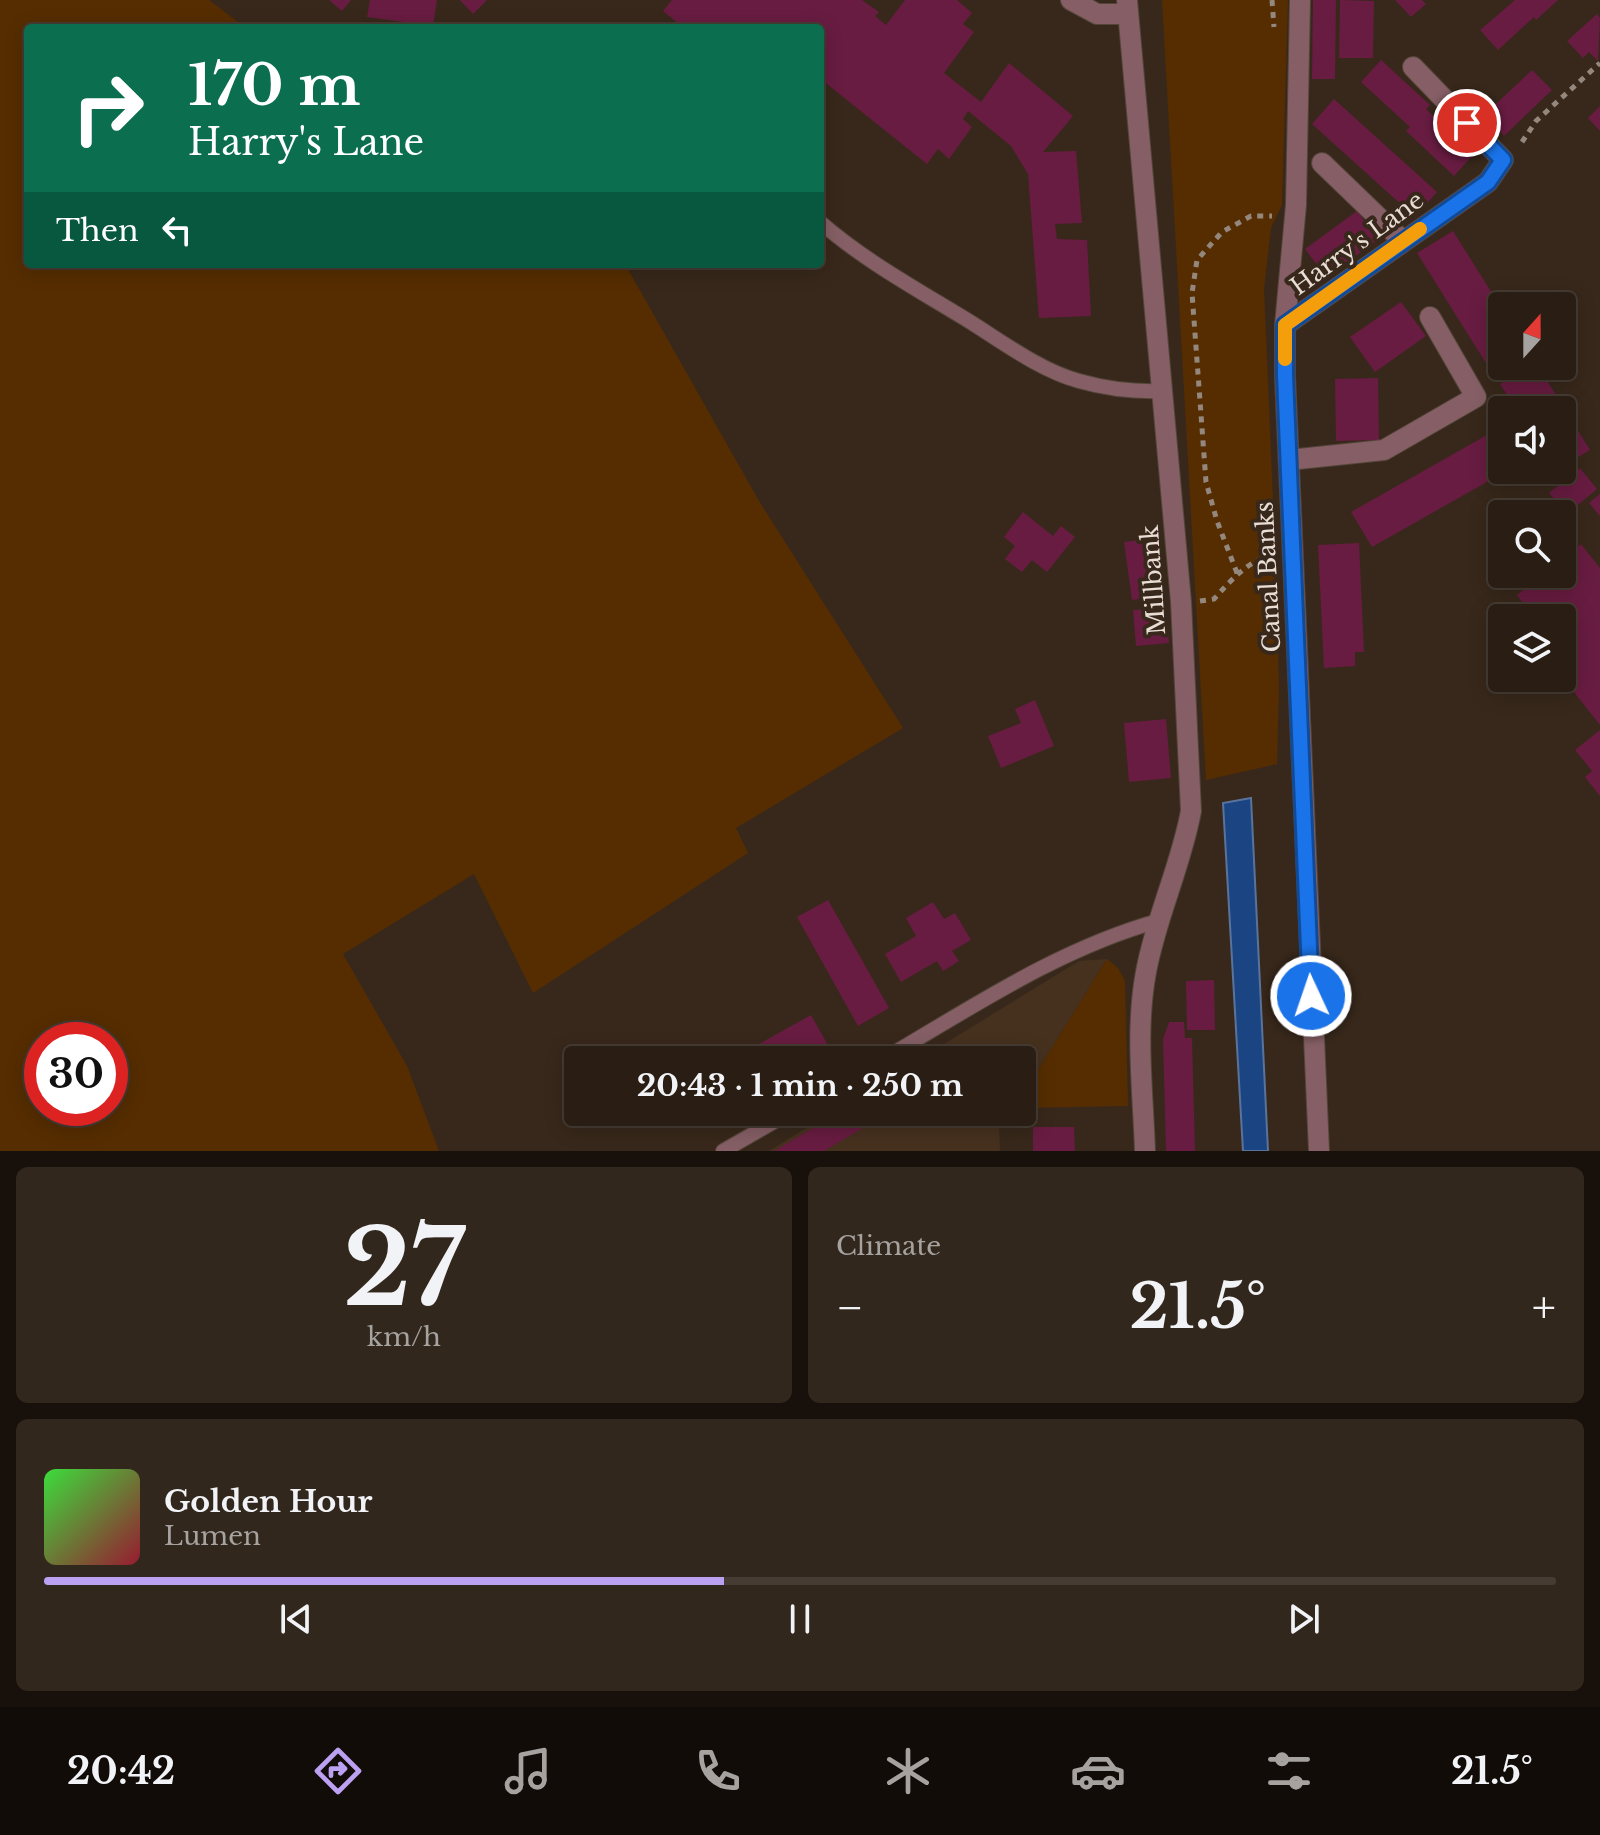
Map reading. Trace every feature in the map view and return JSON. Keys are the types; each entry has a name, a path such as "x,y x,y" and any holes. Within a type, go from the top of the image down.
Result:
{"street":[{"path":"1071,0 1097,14 1126,7"},
{"name":"Canal Banks","path":"1300,0 1296,205 1285,325 1319,1151"},
{"name":"Millbank","path":"1126,7 1183,624 1191,811 1145,973 1140,1023 1145,1151"},
{"name":"Harry's Lane","path":"1285,325 1488,182 1503,160 1413,67"},
{"path":"1322,163 1403,241"},
{"path":"1289,460 1384,450 1476,397 1430,317"}],"lane":[{"path":"824,225 853,250 1062,375 1105,387 1137,392 1163,391"},
{"path":"906,1046 1065,954 1115,933 1158,921"},
{"path":"723,1151 767,1126"}],"path":[{"path":"1522,142 1536,121 1600,63"},
{"path":"1237,573 1206,482 1192,293 1197,260 1222,232 1251,216 1278,217"},
{"path":"1214,599 1237,573 1272,554"}],"shaded area":[{"path":"0,0 209,0 241,24 24,24 24,268 627,268 759,501 903,728 736,828 748,853 533,993 474,874 343,954 407,1066 439,1151 0,1151"},
{"path":"1162,0 1288,0 1282,205 1271,228 1264,289 1276,571 1277,764 1206,780"},
{"path":"1107,959 1036,1073 1036,1046 941,1046 1079,961"},
{"path":"1107,959 1118,968 1125,981 1128,1106 1036,1108 1036,1073"},
{"path":"809,1126 999,1126 1000,1151 769,1151"}],"water":[{"path":"1251,798 1268,1151 1243,1151 1223,803"}],"building":[{"path":"329,0 351,0 342,11"},
{"path":"370,0 437,0 433,24 367,17"},
{"path":"460,0 487,0 473,14"},
{"path":"672,0 862,0 879,12 875,16 886,25 905,0 957,0 972,13 963,24 974,32 944,73 981,102 1009,63 1073,116 1043,152 1076,151 1082,223 1055,224 1057,239 1087,240 1091,316 1039,318 1028,174 1011,146 968,111 963,119 972,127 949,159 938,149 927,164 824,82 824,24 679,24 663,11"},
{"path":"1313,0 1336,0 1335,79 1312,79"},
{"path":"1340,0 1374,1 1373,58 1339,58"},
{"path":"1395,0 1422,0 1426,4 1411,17"},
{"path":"1515,0 1558,0 1498,50 1480,30"},
{"path":"1597,14 1600,18 1598,61 1589,52 1583,58 1567,41"},
{"path":"1381,60 1430,105 1426,109 1474,154 1454,176 1406,131 1410,127 1361,82"},
{"path":"1532,70 1552,90 1504,136 1484,115"},
{"path":"1334,99 1437,192 1415,217 1312,124"},
{"path":"1600,106 1600,131 1588,118"},
{"path":"1357,211 1378,240 1326,277 1305,249"},
{"path":"1453,231 1491,292 1488,292 1488,366 1417,253"},
{"path":"1401,302 1426,336 1375,372 1350,337"},
{"path":"1378,378 1379,440 1336,441 1335,379"},
{"path":"1506,380 1547,380 1557,396 1508,396 1500,384"},
{"path":"1576,427 1590,450 1576,458"},
{"path":"1488,434 1488,481 1372,547 1351,512"},
{"path":"1580,468 1597,489 1576,506 1576,500 1555,500 1549,493 1560,484 1576,484 1576,471"},
{"path":"1600,494 1600,516 1589,503"},
{"path":"1023,512 1053,536 1061,526 1075,537 1047,572 1032,560 1022,572 1005,559 1015,546 1004,537"},
{"path":"1157,538 1165,596 1132,600 1124,542"},
{"path":"1359,543 1364,652 1355,652 1355,666 1324,668 1318,545"},
{"path":"1581,544 1600,568 1600,725 1574,692 1576,604 1524,604 1517,595 1526,588 1576,588 1576,548"},
{"path":"1166,608 1169,643 1136,646 1133,610"},
{"path":"1035,700 1054,746 1001,768 988,736 1021,723 1015,709"},
{"path":"1166,719 1171,778 1129,782 1124,723"},
{"path":"1600,730 1600,796 1585,777 1592,771 1575,750"},
{"path":"828,900 889,1008 858,1026 797,917"},
{"path":"933,902 944,919 955,913 971,940 952,951 959,961 943,971 937,961 901,982 885,954 916,936 906,918"},
{"path":"1214,980 1215,1030 1187,1030 1186,981"},
{"path":"811,1015 828,1046 760,1046"},
{"path":"1169,1022 1184,1022 1185,1038 1192,1038 1195,1151 1166,1151 1163,1039"},
{"path":"816,1126 866,1126 824,1151 774,1151"},
{"path":"1033,1127 1074,1127 1075,1151 1033,1151"}],"slow traffic":[{"path":"1285,359 1285,325 1420,229"}],"route":[{"path":"1311,996 1285,325 1488,182 1503,160 1467,123"}]}
